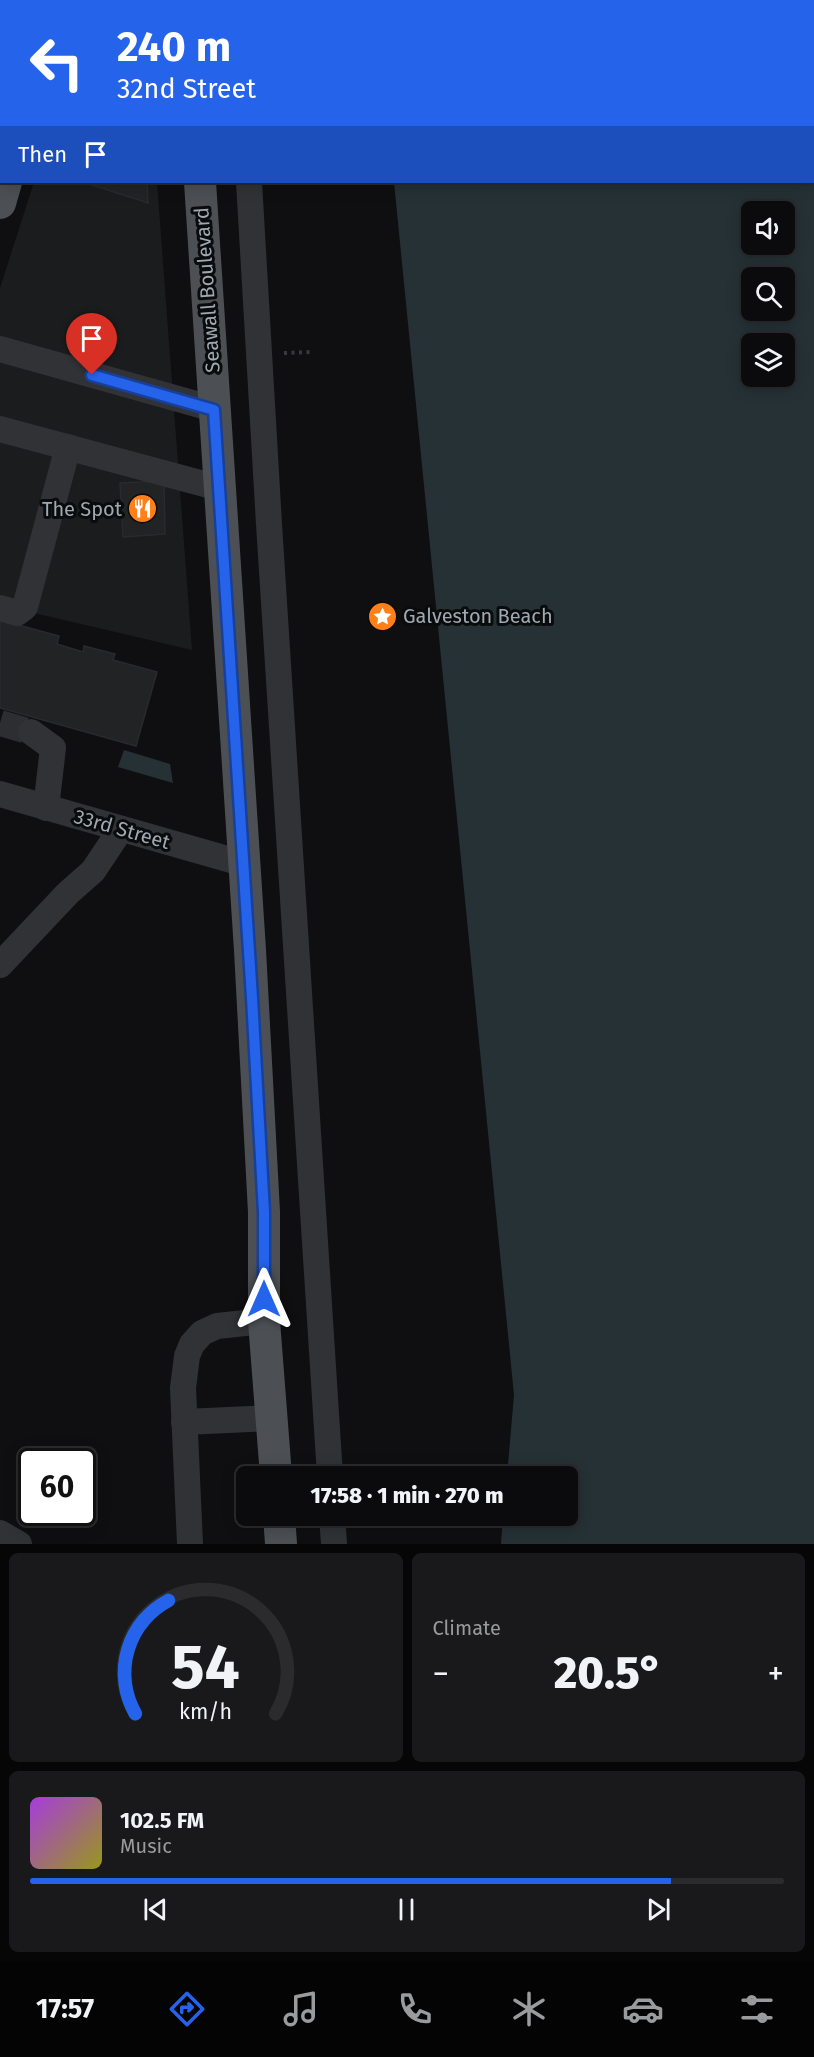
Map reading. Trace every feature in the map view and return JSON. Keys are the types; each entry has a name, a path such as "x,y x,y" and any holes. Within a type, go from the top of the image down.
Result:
{"main road":[{"path":"0,203 6,183"},
{"name":"Seawall Boulevard","path":"200,183 245,864 264,1212 264,1321 275,1466"},
{"path":"280,1526 282,1544"}],"street":[{"path":"249,183 329,1466"},
{"path":"0,349 214,410"},
{"path":"0,429 219,488"},
{"path":"0,608 16,613 25,608 68,447"},
{"path":"31,732 53,748 46,808"},
{"name":"33rd Street","path":"0,794 245,864"},
{"path":"0,965 68,893 93,871 121,829"},
{"path":"190,1544 183,1388 187,1356 192,1344 202,1333 217,1326 264,1321"},
{"path":"184,1422 272,1418"},
{"path":"333,1526 334,1544"},
{"path":"0,1533 19,1544"}],"path":[{"path":"293,353 310,352"}],"shaded area":[{"path":"34,183 157,183 192,650 0,605 0,288"},
{"path":"394,183 814,183 814,1544 501,1544 502,1526 578,1526 578,1466 508,1466 514,1395"},
{"path":"124,750 170,764 173,783 118,767"}],"building":[{"path":"86,183 147,183 148,203"},
{"name":"The Spot","path":"164,481 165,534 123,537 120,483"},
{"path":"0,620 59,636 57,644 83,652 84,646 115,654 113,660 157,672 136,746 0,708"}],"tunnel":[{"path":"0,723 31,732"}],"place":[{"name":"The Spot","path":"143,509"},
{"name":"Galveston Beach","path":"382,616"}],"route":[{"path":"92,375 214,410 252,998 264,1212 264,1299"}]}
